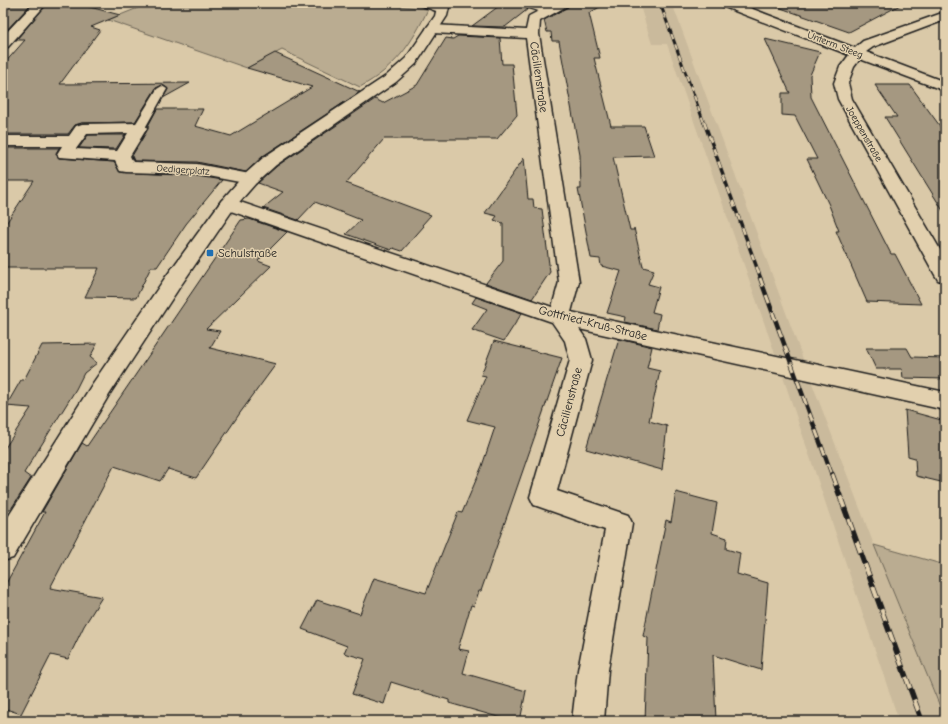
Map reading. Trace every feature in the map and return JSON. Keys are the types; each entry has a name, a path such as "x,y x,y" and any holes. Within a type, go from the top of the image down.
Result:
{"street":[{"path":"3,44 41,3"},
{"name":"Unterm Steeg","path":"726,3 945,87"},
{"name":"Cäcilienstraße","path":"546,6 534,19 532,34 569,282 559,317 575,339 581,360 543,498 619,523 593,670 588,721"},
{"path":"3,550 101,389 228,204 250,179 293,144 391,78 411,61 433,29 443,7"},
{"name":"Joeppenstraße","path":"945,16 868,44 857,53 847,68 841,83 844,99 945,275"},
{"name":"Cäcilienstraße","path":"433,29 532,34"},
{"path":"139,128 122,156 65,154 82,129 139,128"},
{"path":"3,141 74,141"},
{"name":"Oedigerplatz","path":"122,156 126,167 197,169 250,179"},
{"name":"Gottfried-Kruß-Straße","path":"228,204 559,317 945,401"}],"lane":[{"path":"424,3 443,7"},
{"path":"139,128 162,89"}],"shaded area":[{"path":"150,3 368,3 428,9 416,33 401,54 383,72 360,87 282,50 247,68 108,20"},
{"path":"368,3 429,3 428,9"},
{"path":"639,3 672,3 810,378 874,545 945,721 899,721 781,371 667,44 652,44"},
{"path":"874,545 945,565 945,719"}],"building":[{"path":"3,3 32,3 3,34"},
{"path":"48,3 88,3 86,6 120,15 91,27 100,30 60,84 190,83 163,98 168,89 163,85 156,88 135,122 82,123 75,125 68,134 3,134 3,65 25,40 16,40"},
{"path":"503,3 524,3 523,6 528,9 505,27 472,26"},
{"path":"570,3 607,3 589,13 600,58 594,58 611,126 644,126 654,156 613,157 630,230 634,230 634,228 643,267 654,270 648,284 659,287 652,312 660,314 657,329 625,322 626,317 607,313 621,271 601,266 600,259 591,258 578,189 581,189 580,155 559,41 552,41 551,32 547,32 544,20 568,7"},
{"path":"776,3 904,3 849,32 775,6"},
{"path":"458,36 500,38 502,64 512,64 517,115 497,139 384,139 346,183 431,215 422,225 424,226 402,251 393,248 391,250 346,234 361,220 315,202 298,220 263,208 283,192 258,183 277,166 375,99 383,103 417,85 446,38 453,39"},
{"path":"765,39 820,52 810,75 811,97 891,254 895,254 921,304 867,302 836,231 839,231 829,205 807,159 817,159 795,116 782,115 782,93 790,93"},
{"path":"275,53 360,92 263,156 246,172 197,162 134,161 132,156 148,129 148,126 157,109 203,109 195,126 231,136 312,87 247,68"},
{"path":"875,85 910,85 945,133 945,214 885,117 897,117"},
{"path":"88,135 125,135 116,149 79,148"},
{"path":"3,148 59,148 56,153 59,158 114,162 120,172 197,176 222,180 186,224 157,267 151,267 136,298 85,297 99,268 3,268 3,228 34,181 3,181"},
{"path":"524,158 528,199 533,199 534,208 542,209 550,272 532,299 486,283 503,261 503,223 494,220 497,216 485,213"},
{"path":"249,219 287,232 258,261 271,266 206,329 220,331 210,348 276,364 240,413 196,478 168,469 160,481 114,466 50,588 102,597 84,626 68,659 51,655 21,714 3,708 3,589 45,512 42,512 82,443 87,446 241,220"},
{"path":"476,297 522,313 504,341 472,330 487,309 472,303"},
{"path":"619,339 652,347 647,368 660,371 649,421 667,426 662,470 586,449"},
{"path":"494,341 562,358 481,591 479,591 474,606 471,605 458,649 469,651 463,673 526,691 520,721 512,721 449,703 449,700 391,682 384,704 352,694 365,659 344,653 347,646 302,629 317,600 360,614 374,578 426,593 458,512 462,513 482,466 495,427 467,420 486,376 481,375"},
{"path":"97,344 90,357 97,363 84,373 76,389 24,473 31,478 11,509 3,509 3,451 31,408 6,406 21,380 24,380 42,345"},
{"path":"866,348 907,348 912,357 945,358 945,379 903,378 902,369 876,369"},
{"path":"905,410 945,421 945,483 916,476 915,458 908,456"},
{"path":"676,492 717,503 712,533 727,538 726,549 740,553 737,574 768,583 761,670 713,655 716,721 645,721 648,638 643,636 666,520 671,522"}],"tram line":[{"path":"3,35 33,3"}],"railway":[{"path":"660,3 704,123"},
{"path":"704,122 761,279"},
{"path":"760,278 832,475"},
{"path":"832,474 922,721"}],"place":[{"name":"Schulstraße","path":"210,253"}]}
